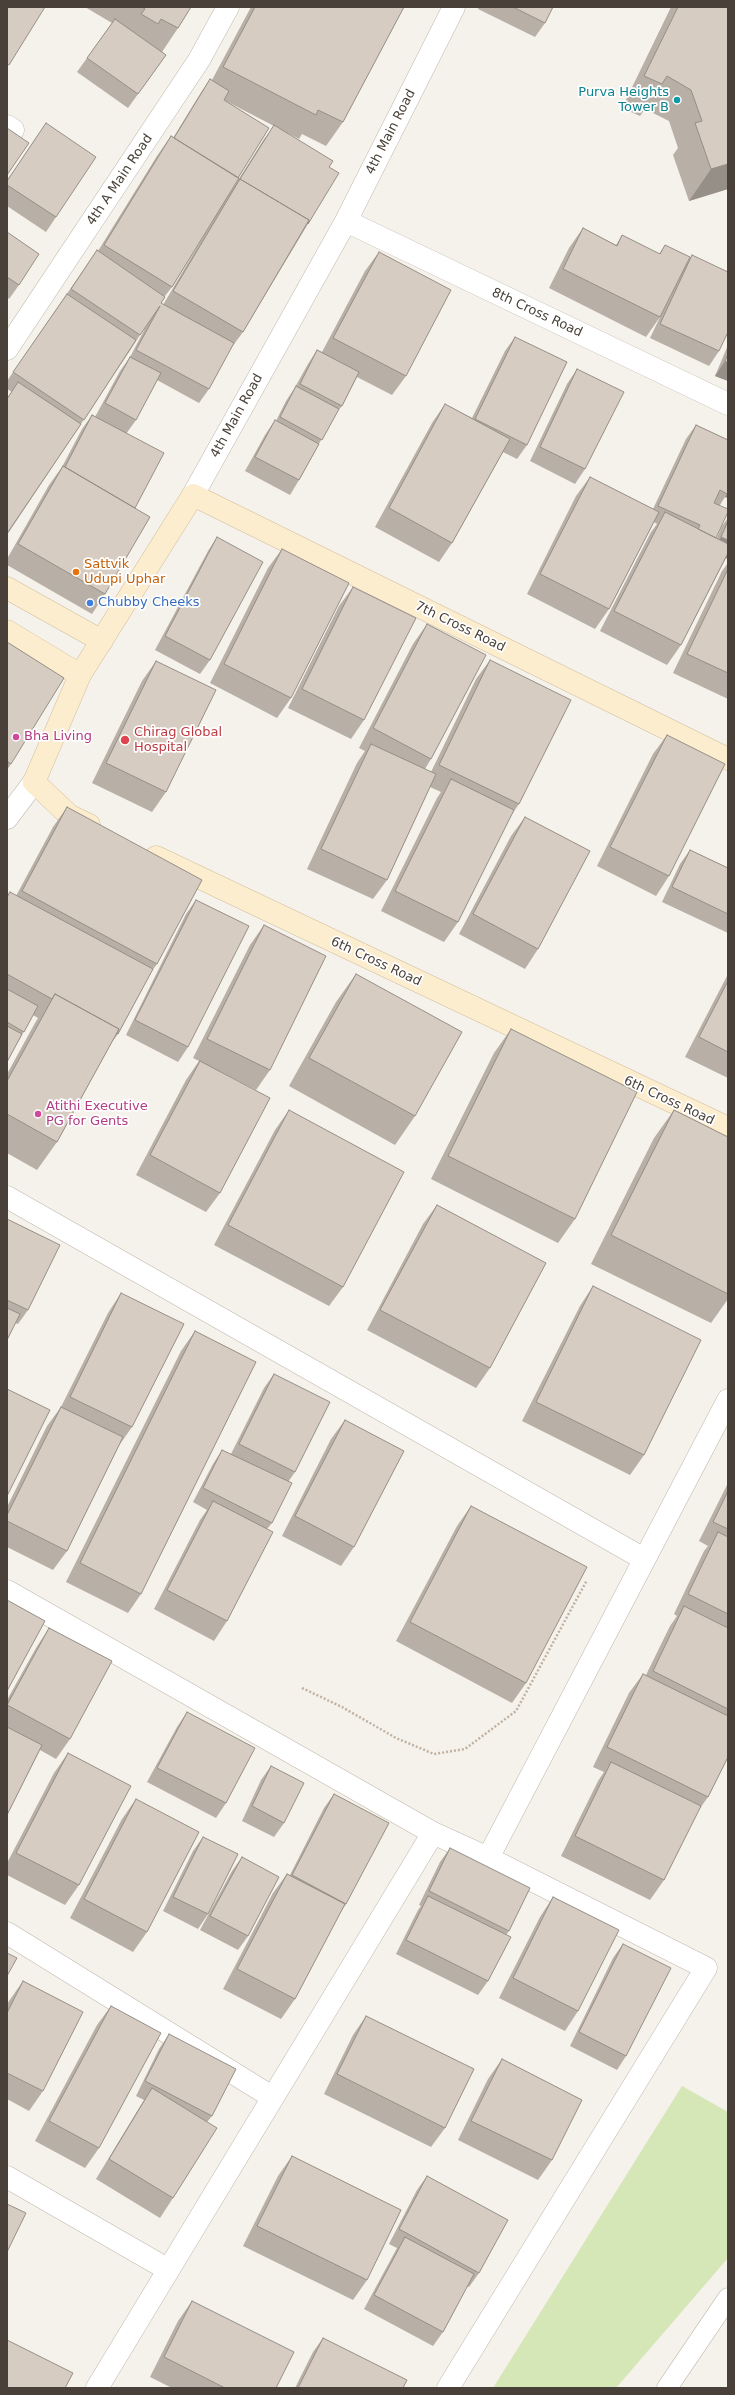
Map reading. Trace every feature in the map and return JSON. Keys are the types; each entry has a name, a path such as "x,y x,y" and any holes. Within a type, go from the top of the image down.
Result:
{"main road":[{"name":"4th Main Road","path":"34,782 80,675 193,495"},
{"name":"7th Cross Road","path":"193,495 728,759"},
{"path":"7,588 102,641"},
{"path":"7,631 80,675"},
{"path":"34,782 70,816 106,833"},
{"name":"6th Cross Road","path":"134,847 728,1128"}],"street":[{"name":"4th A Main Road","path":"7,349 199,60 228,7"},
{"name":"4th Main Road","path":"193,495 346,221 454,7"},
{"name":"8th Cross Road","path":"346,221 728,404"},
{"name":"4th Main Road","path":"7,818 34,782"},
{"path":"7,1197 644,1559"},
{"path":"488,1858 728,1400"},
{"path":"7,1591 433,1833 488,1858 706,1968 448,2388"},
{"path":"97,2388 167,2270 433,1833"},
{"path":"7,1933 272,2097"},
{"path":"7,2177 167,2270"}],"lane":[{"path":"667,2388 728,2298"}],"path":[{"path":"302,1688 342,1707 396,1738 434,1754 465,1749 516,1711 587,1580"}],"green space":[{"path":"682,2086 728,2112 728,2258 616,2388 493,2388"}],"building":[{"path":"7,7 45,7 9,65 7,64"},
{"path":"142,7 191,7 178,28 161,19 158,24 141,14 145,9"},
{"path":"255,7 404,7 343,122 318,110 316,115 223,67"},
{"path":"513,7 553,7 545,23"},
{"path":"678,7 728,7 728,164 711,169 695,123 702,121 691,90 667,76 662,84 644,76"},
{"path":"115,19 166,55 138,94 87,58"},
{"path":"210,79 229,91 224,100 269,128 238,178 174,138"},
{"path":"46,123 96,157 56,217 7,185 7,181"},
{"path":"274,125 333,161 329,167 339,173 308,224 309,220 240,179"},
{"path":"7,128 29,143 7,175"},
{"path":"171,136 239,178 172,287 104,245"},
{"path":"240,179 309,220 243,332 173,291"},
{"path":"583,228 617,246 622,235 660,254 665,245 690,257 660,317 563,269"},
{"path":"7,232 39,254 19,285 7,277"},
{"path":"97,250 165,297 161,303 234,343 209,389 136,350 160,306 140,335 71,289"},
{"path":"379,252 451,290 406,376 333,338"},
{"path":"692,255 728,272 728,332 719,351 660,324"},
{"path":"67,294 136,340 84,420 13,372"},
{"path":"515,337 567,362 527,445 475,419"},
{"path":"317,350 359,372 342,406 300,384"},
{"path":"728,354 728,363 725,361"},
{"path":"130,357 161,373 136,420 105,403"},
{"path":"577,369 624,392 585,469 540,447"},
{"path":"18,382 81,424 8,532 7,399"},
{"path":"296,386 339,409 322,440 280,417"},
{"path":"445,404 510,439 452,543 389,508"},
{"path":"92,415 164,453 135,508 65,467"},
{"path":"275,420 319,444 299,480 255,457"},
{"path":"696,425 728,440 728,492 727,494 720,490 714,503 728,509 728,512 716,538 698,529 700,525 658,506"},
{"path":"63,466 150,517 105,594 18,544"},
{"path":"590,477 659,512 609,609 540,574"},
{"path":"665,512 728,544 728,553 681,645 614,611"},
{"path":"728,521 728,540 721,537"},
{"path":"217,537 263,562 210,660 165,636"},
{"path":"282,549 349,583 291,698 224,664"},
{"path":"728,569 728,673 687,654"},
{"path":"353,587 416,618 364,720 302,689"},
{"path":"427,624 486,655 431,759 373,728"},
{"path":"7,642 64,678 11,764 7,761"},
{"path":"490,660 571,700 519,804 439,765"},
{"path":"156,661 216,690 166,792 106,763"},
{"path":"667,735 725,764 669,876 610,847"},
{"path":"371,744 436,774 387,880 321,849"},
{"path":"451,779 514,810 458,922 395,891"},
{"path":"67,807 202,880 157,964 22,891"},
{"path":"525,817 590,851 538,949 473,914"},
{"path":"690,850 728,868 728,914 672,887"},
{"path":"10,892 153,969 118,1034 119,1029 55,994 52,999 7,974 7,897"},
{"path":"196,900 249,926 188,1047 135,1020"},
{"path":"264,925 326,956 270,1070 207,1039"},
{"path":"356,974 462,1032 415,1116 309,1058"},
{"path":"728,981 728,1052 699,1037"},
{"path":"7,989 38,1006 24,1032 7,1022"},
{"name":"Atithi Executive PG for Gents","path":"55,994 119,1029 57,1142 7,1114 7,1081"},
{"path":"7,1026 22,1034 7,1062"},
{"path":"511,1029 637,1092 575,1219 448,1156"},
{"path":"200,1061 270,1098 220,1193 150,1155"},
{"path":"289,1110 404,1172 343,1287 228,1225"},
{"path":"674,1110 728,1137 728,1294 611,1235"},
{"path":"437,1205 546,1263 490,1368 380,1310"},
{"path":"7,1219 60,1245 28,1310 7,1300"},
{"path":"593,1286 701,1340 644,1455 536,1402"},
{"path":"121,1293 184,1324 132,1427 70,1397"},
{"path":"7,1308 20,1314 7,1340"},
{"path":"195,1331 256,1362 141,1594 80,1563"},
{"path":"274,1374 330,1402 295,1472 239,1444"},
{"path":"7,1389 50,1410 7,1496"},
{"path":"61,1407 123,1437 67,1551 7,1521 7,1515"},
{"path":"345,1420 404,1451 354,1547 295,1516"},
{"path":"222,1450 292,1483 272,1523 203,1488"},
{"path":"728,1491 728,1529 713,1522"},
{"path":"213,1501 273,1532 227,1621 167,1590"},
{"path":"471,1506 587,1567 526,1683 410,1622"},
{"path":"718,1532 728,1537 728,1614 688,1594"},
{"path":"7,1600 45,1621 7,1691"},
{"path":"684,1606 728,1628 728,1709 653,1671"},
{"path":"49,1628 112,1661 70,1739 7,1705"},
{"path":"643,1674 728,1716 728,1757 708,1797 607,1747"},
{"path":"187,1712 255,1748 226,1803 157,1768"},
{"path":"7,1727 42,1745 7,1815"},
{"path":"68,1753 131,1786 79,1885 16,1853"},
{"path":"611,1762 701,1806 664,1880 575,1836"},
{"path":"271,1766 304,1783 284,1823 252,1806"},
{"path":"334,1794 389,1823 346,1904 292,1875"},
{"path":"136,1799 199,1832 147,1932 84,1899"},
{"path":"203,1837 238,1854 208,1914 173,1897"},
{"path":"450,1848 530,1888 509,1931 429,1891"},
{"path":"242,1857 279,1877 248,1936 210,1916"},
{"path":"287,1874 345,1904 295,1999 237,1969"},
{"path":"428,1896 511,1937 488,1981 406,1940"},
{"path":"553,1897 619,1930 578,2011 513,1978"},
{"path":"623,1944 671,1968 626,2056 579,2032"},
{"path":"7,1953 17,1958 7,1976"},
{"path":"23,1981 83,2012 43,2091 7,2073 7,2013"},
{"path":"111,2006 161,2033 99,2148 49,2121"},
{"path":"366,2016 474,2069 445,2128 337,2074"},
{"path":"169,2034 236,2069 212,2116 145,2081"},
{"path":"502,2059 582,2100 552,2160 471,2121"},
{"path":"152,2088 217,2128 173,2198 109,2159"},
{"path":"292,2156 401,2210 367,2280 257,2226"},
{"path":"427,2176 508,2220 479,2273 399,2229"},
{"path":"7,2204 26,2213 7,2252"},
{"path":"405,2237 474,2274 443,2332 374,2295"},
{"path":"192,2301 294,2352 276,2388 225,2388 164,2357"},
{"path":"323,2338 407,2380 403,2388 298,2388"},
{"path":"7,2340 73,2373 65,2388 7,2388"}],"place":[{"name":"Purva Heights Tower B","path":"677,100"},
{"name":"Sattvik Udupi Uphar","path":"76,572"},
{"name":"Chubby Cheeks","path":"90,603"},
{"name":"Bha Living","path":"16,737"},
{"name":"Chirag Global Hospital","path":"125,740"},
{"name":"Atithi Executive PG for Gents","path":"38,1114"}]}
